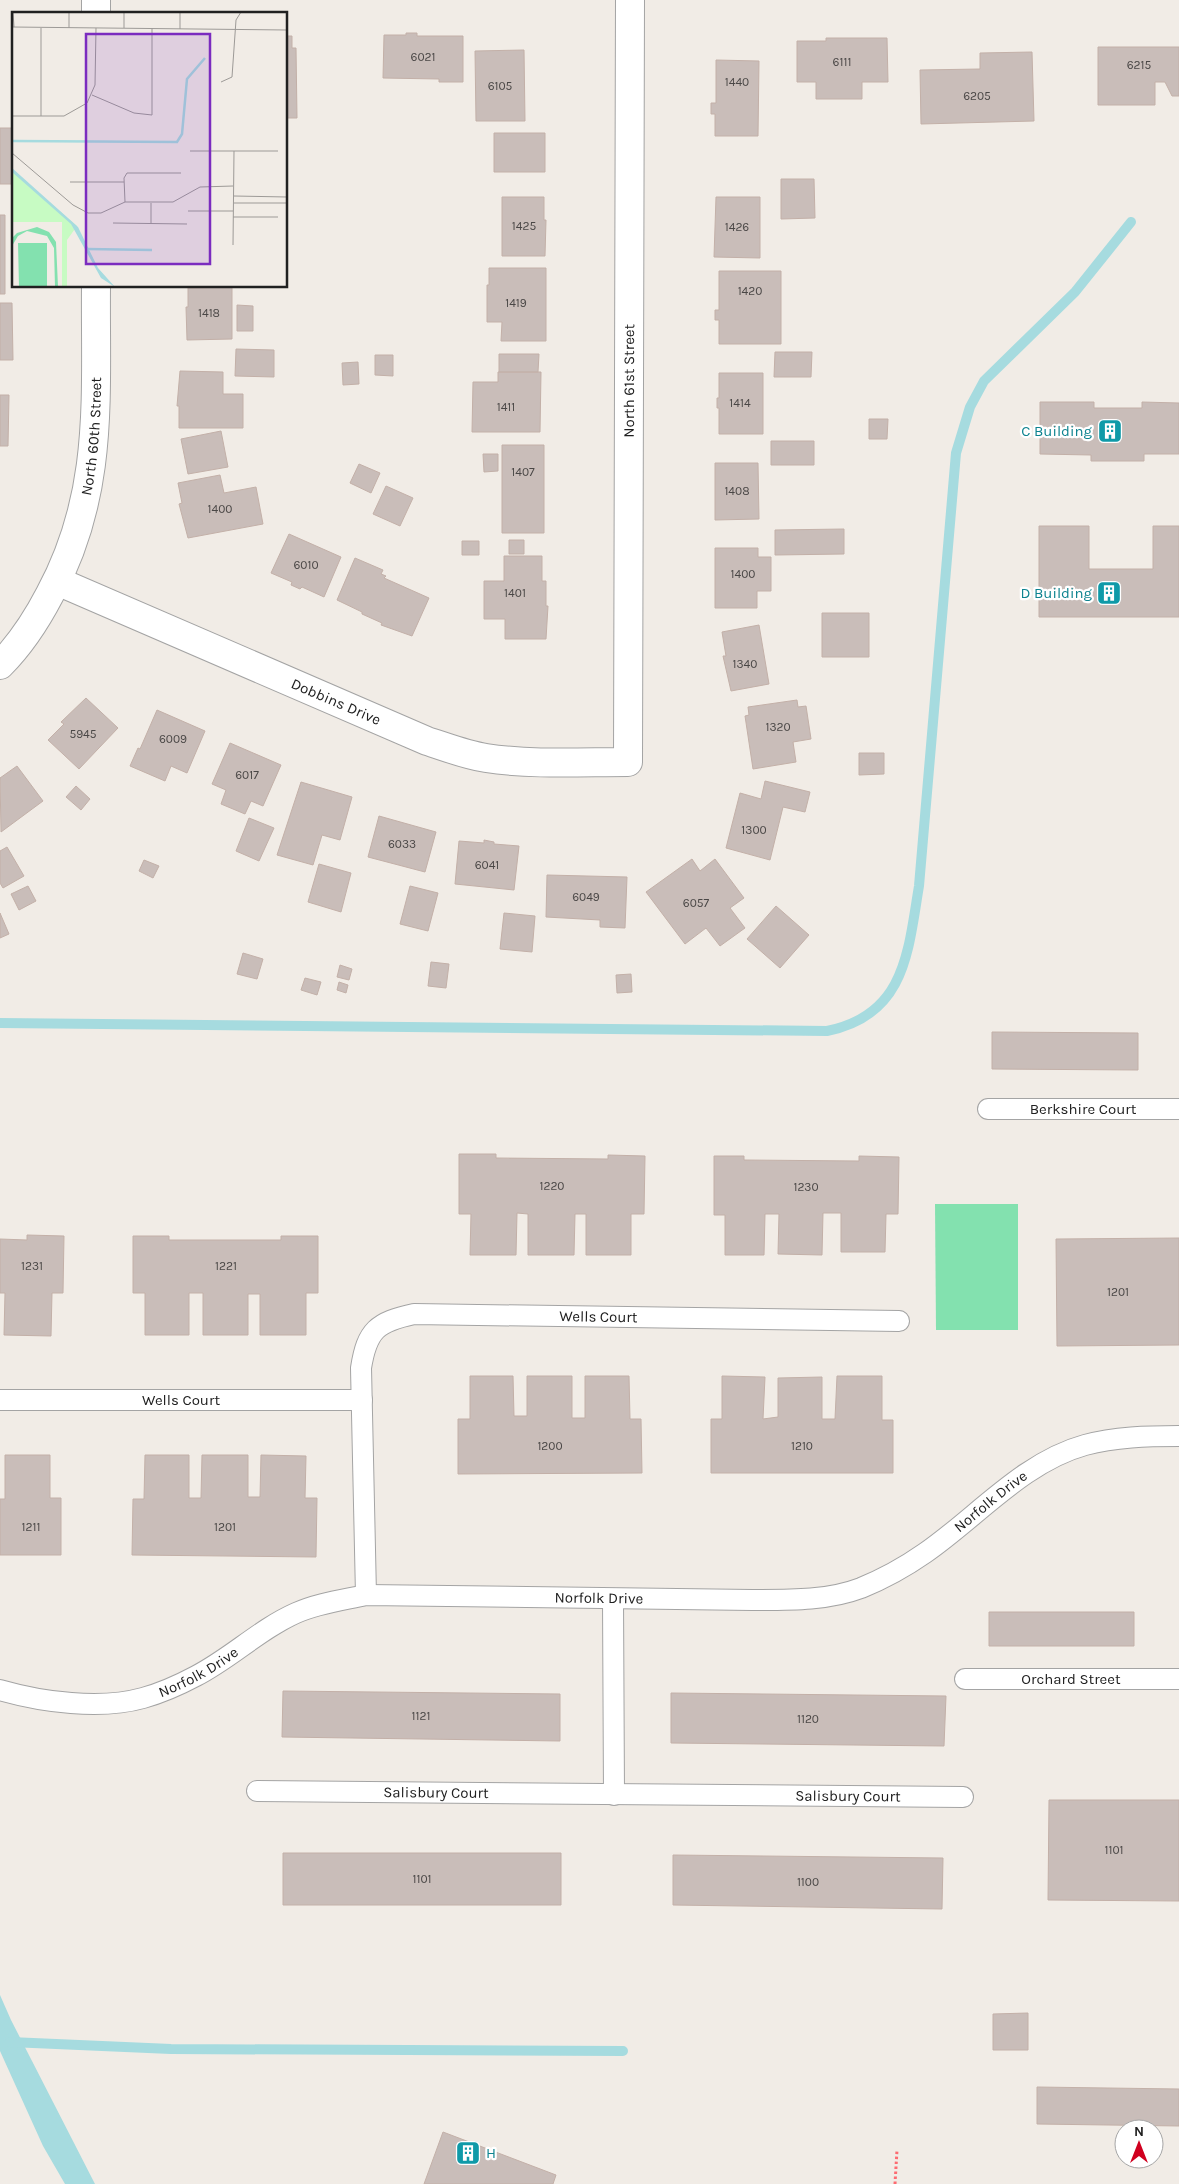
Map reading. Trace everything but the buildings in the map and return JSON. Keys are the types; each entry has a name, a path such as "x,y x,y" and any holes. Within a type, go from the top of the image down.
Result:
{"street":[{"name":"North 61st Street","path":"628,762 630,0"},
{"name":"North 60th Street","path":"0,665 40,613 58,581 77,535 90,482 95,428 96,288"},
{"name":"Dobbins Drive","path":"58,581 427,741 456,751 485,758 539,763 628,762"}],"lane":[{"name":"Berkshire Court","path":"988,1109 1179,1109"},
{"name":"Wells Court","path":"366,1595 361,1368 365,1347 375,1331 390,1320 414,1314 899,1321"},
{"name":"Wells Court","path":"0,1400 362,1400"},
{"name":"Norfolk Drive","path":"0,1690 36,1698 98,1704 143,1698 197,1676 297,1612 366,1595 789,1600 827,1596 859,1588 886,1576 925,1553 1006,1488 1046,1462 1084,1445 1137,1436 1179,1436"},
{"path":"613,1599 614,1795"},
{"name":"Orchard Street","path":"965,1679 1179,1679"},
{"name":"Salisbury Court","path":"257,1791 963,1797"}],"path":[{"path":"895,2184 897,2150"}],"green space":[{"path":"935,1204 1018,1204 1018,1330 936,1330"}],"water":[{"path":"0,1995 95,2184 65,2184 43,2146 0,2051"}],"waterway":[{"path":"0,1023 827,1031 853,1023 873,1011 888,995 898,977 906,956 919,886 956,453 970,407 984,381 1075,292 1131,222"},
{"path":"10,2042 171,2049 623,2051"}],"place":[{"name":"C Building","path":"1110,431"},
{"name":"D Building","path":"1109,593"},
{"name":"H","path":"468,2153"}]}
